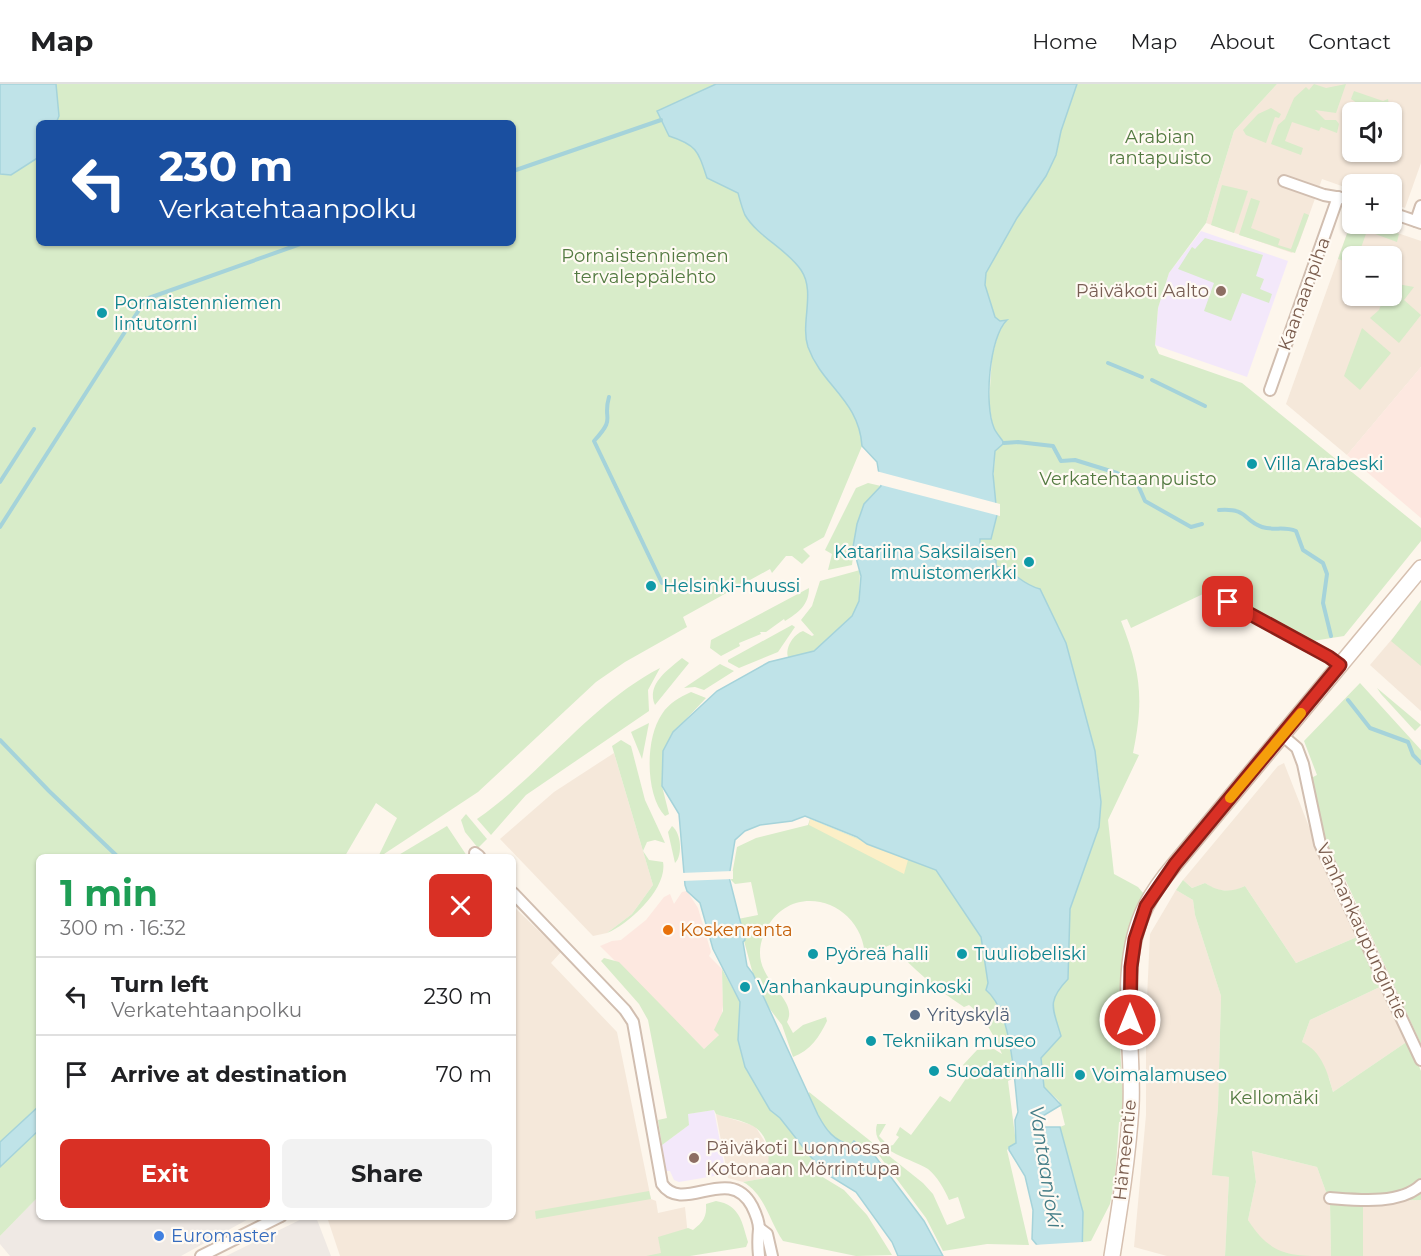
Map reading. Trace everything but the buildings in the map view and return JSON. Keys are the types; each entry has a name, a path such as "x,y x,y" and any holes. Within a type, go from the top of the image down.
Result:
{"main road":[{"name":"Hämeentie","path":"1112,1256 1126,1159 1131,1104 1131,967 1146,906 1169,871 1421,568"}],"street":[{"path":"1284,181 1342,198"},
{"name":"Kaanaanpiha","path":"1270,390 1338,197"},
{"path":"1402,216 1418,222 1421,206"},
{"path":"1228,602 1340,665"},
{"name":"Vanhankaupungintie","path":"1283,736 1297,748 1304,764 1320,844 1421,1060"},
{"path":"516,896 625,1010 633,1022 660,1176 666,1190 680,1195 722,1187 740,1192 751,1205 759,1228 757,1236 759,1256"},
{"path":"1330,1198 1351,1200 1396,1197 1421,1185"},
{"path":"201,1256 273,1220"},
{"path":"759,1228 767,1234 772,1256"}],"shaded area":[{"path":"1277,84 1421,84 1421,163 1405,208 1402,207 1402,174 1342,174 1342,186 1322,179 1298,246 1292,253 1206,223 1234,131"},
{"name":"Päiväkoti Aalto","path":"1201,231 1288,261 1247,377 1155,345 1158,308 1169,273"},
{"path":"1347,234 1400,234 1421,241 1421,367 1347,455 1286,404 1342,248 1342,306 1402,306 1402,246 1343,246"},
{"path":"1421,367 1421,518 1347,455"},
{"path":"1421,605 1421,711 1370,665"},
{"path":"614,753 653,885 632,914 607,933 593,936 500,839 554,792"},
{"path":"1284,763 1324,865 1357,937 1296,963 1245,886 1234,891 1216,890 1205,883 1192,888 1183,880 1278,766"},
{"path":"1176,890 1193,900 1195,915 1221,996 1218,1107 1213,1175 1229,1177 1225,1256 1167,1256 1134,1247 1146,1115 1146,1019 1150,934"},
{"path":"687,891 698,908 711,952 709,956 722,969 723,1005 719,1035 704,1049 600,946 621,940 646,920 664,897 670,894 674,904 682,892"},
{"path":"516,909 561,952 551,963 617,1032 651,1199 656,1201 658,1213 685,1207 690,1256 340,1256 328,1220 516,1220"},
{"path":"1382,986 1408,1041 1333,1092 1329,1078 1302,1042 1310,1020"},
{"name":"Päiväkoti Luonnossa Kotonaan Mörrintupa","path":"714,1110 726,1174 679,1182 674,1180 670,1171 666,1171 662,1145 689,1125 687,1114"},
{"path":"716,1114 755,1126 768,1147 771,1162 765,1178 743,1182 728,1178"},
{"path":"1252,1151 1317,1167 1330,1203 1331,1256 1290,1256 1273,1250 1259,1239 1248,1220 1256,1182"},
{"path":"36,1199 36,1220 247,1220 181,1256 10,1256 0,1244 0,1236"},
{"path":"1421,1200 1421,1256 1363,1256 1362,1201"},
{"path":"300,1220 317,1220 331,1256 226,1256"}],"green space":[{"name":"Pornaistenniemen tervaleppälehto","path":"0,84 744,84 766,164 876,444 862,446 824,537 803,549 810,556 802,564 792,556 786,556 772,573 770,569 683,617 687,627 625,662 596,682 478,792 384,854 379,854 397,818 376,803 346,854 36,854 36,1109 0,1142"},
{"name":"Verkatehtaanpuisto","path":"1056,84 1277,84 1234,131 1206,223 1169,273 1158,308 1155,345 1159,354 1242,383 1421,528 1421,541 1344,636 1313,641 1246,605 1232,591 1220,586 1131,628 1127,619 1121,621 1133,656 1139,686 1139,717 1133,753 1139,755 1108,820 1114,874 1138,887 1144,894 1132,920 1121,976 1119,1005 1124,1121 1119,1122 1115,1179 1110,1204 1091,1241 1083,1242 1083,1212 1060,1127 1065,1125 1059,1101 1044,1087 1041,1058 1061,1036 1053,1006 1056,994 1068,979 1070,909 1099,827 1101,797 1095,751 1066,643 1040,589 1026,586 1014,574 996,566 980,543 980,539 991,539 997,505 993,489 995,451 1004,443 993,427 989,403 992,357 998,335 978,281"},
{"path":"1314,84 1326,88 1346,84 1336,113 1315,110 1325,120 1336,120 1339,124 1337,133 1321,127 1319,131 1292,122 1285,141 1303,148 1301,155 1271,144 1278,125 1285,119 1294,98 1306,87 1309,90"},
{"path":"1354,91 1383,101 1388,99 1388,102 1356,102 1351,99"},
{"path":"1271,108 1281,114 1279,118 1275,117 1266,143 1246,135 1243,130 1258,114"},
{"path":"1222,185 1248,191 1234,233 1211,225"},
{"path":"1251,198 1260,201 1251,228 1280,239 1278,245 1291,249 1304,213 1309,215 1295,253 1239,235"},
{"path":"1347,234 1366,234 1362,246 1343,246"},
{"path":"1375,234 1399,234 1397,242"},
{"path":"1205,238 1263,255 1256,276 1264,279 1260,289 1272,294 1269,303 1242,293 1231,321 1204,311 1214,283 1178,269 1192,247 1195,249"},
{"path":"1342,248 1342,260 1338,259"},
{"path":"1402,285 1414,287 1404,300 1421,315 1399,343 1370,318 1380,306 1402,306"},
{"path":"1362,328 1391,353 1360,390 1344,376"},
{"path":"868,483 881,486 866,506 858,522 852,565 828,570 832,554 825,550 856,488"},
{"path":"860,570 859,601 852,616 814,651 805,655 788,657 789,645 796,635 803,631 814,635 801,620 812,606 820,581"},
{"path":"809,588 809,594 802,608 785,621 784,619 766,632 760,632 761,634 739,643 740,646 721,656 710,648 711,640"},
{"path":"1421,600 1421,666 1391,641"},
{"path":"792,625 795,627 778,652 739,668 728,662 728,660"},
{"path":"682,658 689,663 655,705 653,690 656,684"},
{"path":"720,664 734,671 704,690 695,687 684,688"},
{"path":"660,668 648,690 649,711 526,795 491,835 477,819 501,801 611,701 634,683"},
{"path":"1360,683 1421,750 1421,1044 1346,881 1332,858 1333,853 1325,848 1311,778 1317,775 1304,741"},
{"path":"1377,688 1421,725 1415,731"},
{"path":"691,692 706,698 674,732 662,786 669,814 665,816 658,807 651,781 652,737 656,724 665,710"},
{"path":"649,723 642,759 631,732"},
{"path":"621,740 631,746 645,800 665,843 655,840 647,842 643,851 649,860 663,862 663,872 653,894 645,904 626,922 607,933 632,914 653,885 612,746"},
{"path":"466,814 487,839 478,848 465,832 461,820"},
{"path":"810,819 936,870 981,937 988,983 986,990 999,1007 1007,1030 1011,1055 1014,1078 1008,1081 1016,1143 1007,1150 1029,1245 987,1244 943,1251 926,1218 878,1154 875,1156 854,1141 851,1145 836,1138 820,1119 808,1097 809,1092 923,1183 933,1194 947,1225 965,1218 958,1197 949,1200 940,1183 928,1169 885,1147 879,1141 876,1133 877,1124 886,1124 879,1136 889,1146 893,1145 899,1137 896,1135 900,1127 911,1135 940,1096 950,1102 971,1071 963,1065 977,1050 994,1049 1002,1054 980,1015 969,1005 964,1007 934,986 890,945 879,950 872,959 865,959 862,939 853,923 840,910 824,903 808,901 791,905 776,915 765,932 760,948 761,962 766,974 786,1003 789,1013 787,1022 793,1033 803,1025 826,1017 827,1021 818,1037 799,1054 793,1057 782,1025 769,1008 753,974 738,919 758,915 751,882 735,884 731,880 737,847 756,838 808,825"},
{"path":"447,826 466,854 400,854"},
{"path":"672,826 680,844 678,859 675,863 668,832"},
{"name":"Kellomäki","path":"1183,880 1192,888 1205,883 1225,890 1245,886 1296,963 1357,937 1382,986 1310,1020 1302,1042 1319,1057 1333,1092 1408,1041 1421,1071 1421,1200 1363,1201 1363,1256 1331,1256 1225,1256 1229,1177 1212,1175 1218,1107 1221,996 1195,915 1193,900 1176,890","holes":["1252,1151 1317,1167 1330,1203 1331,1256 1283,1252 1265,1241 1256,1232 1248,1220 1256,1182"]},
{"path":"604,958 619,962 704,1049 719,1035 714,1030 723,1011 722,969 740,1002 738,1040 770,1110 780,1118 813,1160 821,1176 844,1190 867,1215 892,1255 856,1256 783,1241 757,1193 743,1182 765,1178 769,1157 763,1136 759,1130 749,1124 716,1114 714,1110 688,1114 689,1125 662,1145 658,1120 667,1118 648,1020 639,1004 601,961"},
{"path":"36,1133 36,1199 0,1236 0,1167"},
{"path":"649,1191 651,1199 536,1219 535,1211"},
{"path":"716,1201 730,1206 739,1216 748,1242 746,1247 690,1256 646,1256 661,1253 658,1237 688,1228 693,1230 704,1219 706,1204"}],"sand":[{"path":"810,819 908,860 904,874 809,825"}],"water":[{"path":"0,84 56,84 59,116 57,120 36,120 36,159 11,175 0,174"},
{"name":"Vantaanjoki","path":"716,84 1077,84 1061,131 1056,155 1046,176 1017,218 986,273 985,285 995,317 1000,321 1007,320 996,341 992,356 989,388 991,417 995,430 1004,443 995,451 993,474 997,515 991,539 980,539 980,543 987,555 996,560 996,566 1040,589 1066,643 1095,751 1101,802 1099,827 1070,909 1068,979 1056,994 1053,1006 1061,1036 1041,1058 1044,1087 1061,1105 1041,1117 1045,1127 1060,1127 1083,1212 1082,1256 1037,1245 1032,1239 1033,1210 1025,1176 1009,1150 1009,1147 1016,1143 1015,1120 1018,1112 1013,1064 1006,1029 995,1000 986,990 988,983 981,937 936,870 867,844 857,837 805,816 792,821 760,825 745,831 735,840 729,877 745,940 743,942 747,966 753,974 821,1120 835,1138 851,1145 854,1141 875,1156 924,1221 943,1256 898,1256 892,1242 856,1192 828,1175 780,1118 770,1110 745,1067 738,1040 740,1002 713,949 700,903 687,891 685,885 679,814 662,786 663,751 673,732 717,691 769,662 814,651 852,616 859,601 861,576 853,547 857,524 864,504 881,486 877,462 862,446 854,417 814,361 808,347 806,328 808,298 801,270 751,223 745,215 738,193 707,178 695,150 669,136 657,111"},
{"path":"36,1109 36,1133 0,1167 0,1142"}],"pier":[{"path":"876,471 1000,504 1000,516 877,484"},
{"path":"733,871 733,879 682,881 681,873"},
{"path":"1083,1242 1083,1256 1036,1256 1033,1245"}],"waterway":[{"path":"516,170 661,120"},
{"path":"0,527 146,299 295,246"},
{"path":"1108,363 1142,377"},
{"path":"1152,380 1205,406"},
{"path":"609,397 607,422 594,441 662,583"},
{"path":"0,482 34,429"},
{"path":"1004,443 1018,442 1053,446 1061,461 1075,460 1117,473 1138,485 1145,501 1191,527 1202,524"},
{"path":"1219,510 1236,511 1262,527 1296,531 1303,550 1323,563 1327,574 1323,603 1331,636"},
{"path":"1348,700 1370,728 1408,742 1413,755 1421,763"},
{"path":"0,740 115,854"}],"slow traffic":[{"path":"1230,798 1301,713"}],"place":[{"name":"Päiväkoti Aalto","path":"1221,291"},
{"name":"Pornaistenniemen lintutorni","path":"102,313"},
{"name":"Villa Arabeski","path":"1252,464"},
{"name":"Katariina Saksilaisen muistomerkki","path":"1029,562"},
{"name":"Helsinki-huussi","path":"651,586"},
{"name":"Koskenranta","path":"668,930"},
{"name":"Pyöreä halli","path":"813,954"},
{"name":"Tuuliobeliski","path":"962,954"},
{"name":"Vanhankaupunginkoski","path":"745,987"},
{"name":"Yrityskylä","path":"915,1015"},
{"name":"Tekniikan museo","path":"871,1041"},
{"name":"Suodatinhalli","path":"934,1071"},
{"name":"Voimalamuseo","path":"1080,1075"},
{"name":"Päiväkoti Luonnossa Kotonaan Mörrintupa","path":"694,1158"},
{"name":"Euromaster","path":"159,1236"}],"route":[{"path":"1130,1020 1131,967 1135,939 1146,906 1175,864 1340,665 1228,602"}],"park label":[{"name":"Arabian rantapuisto","path":"1160,147"}]}
